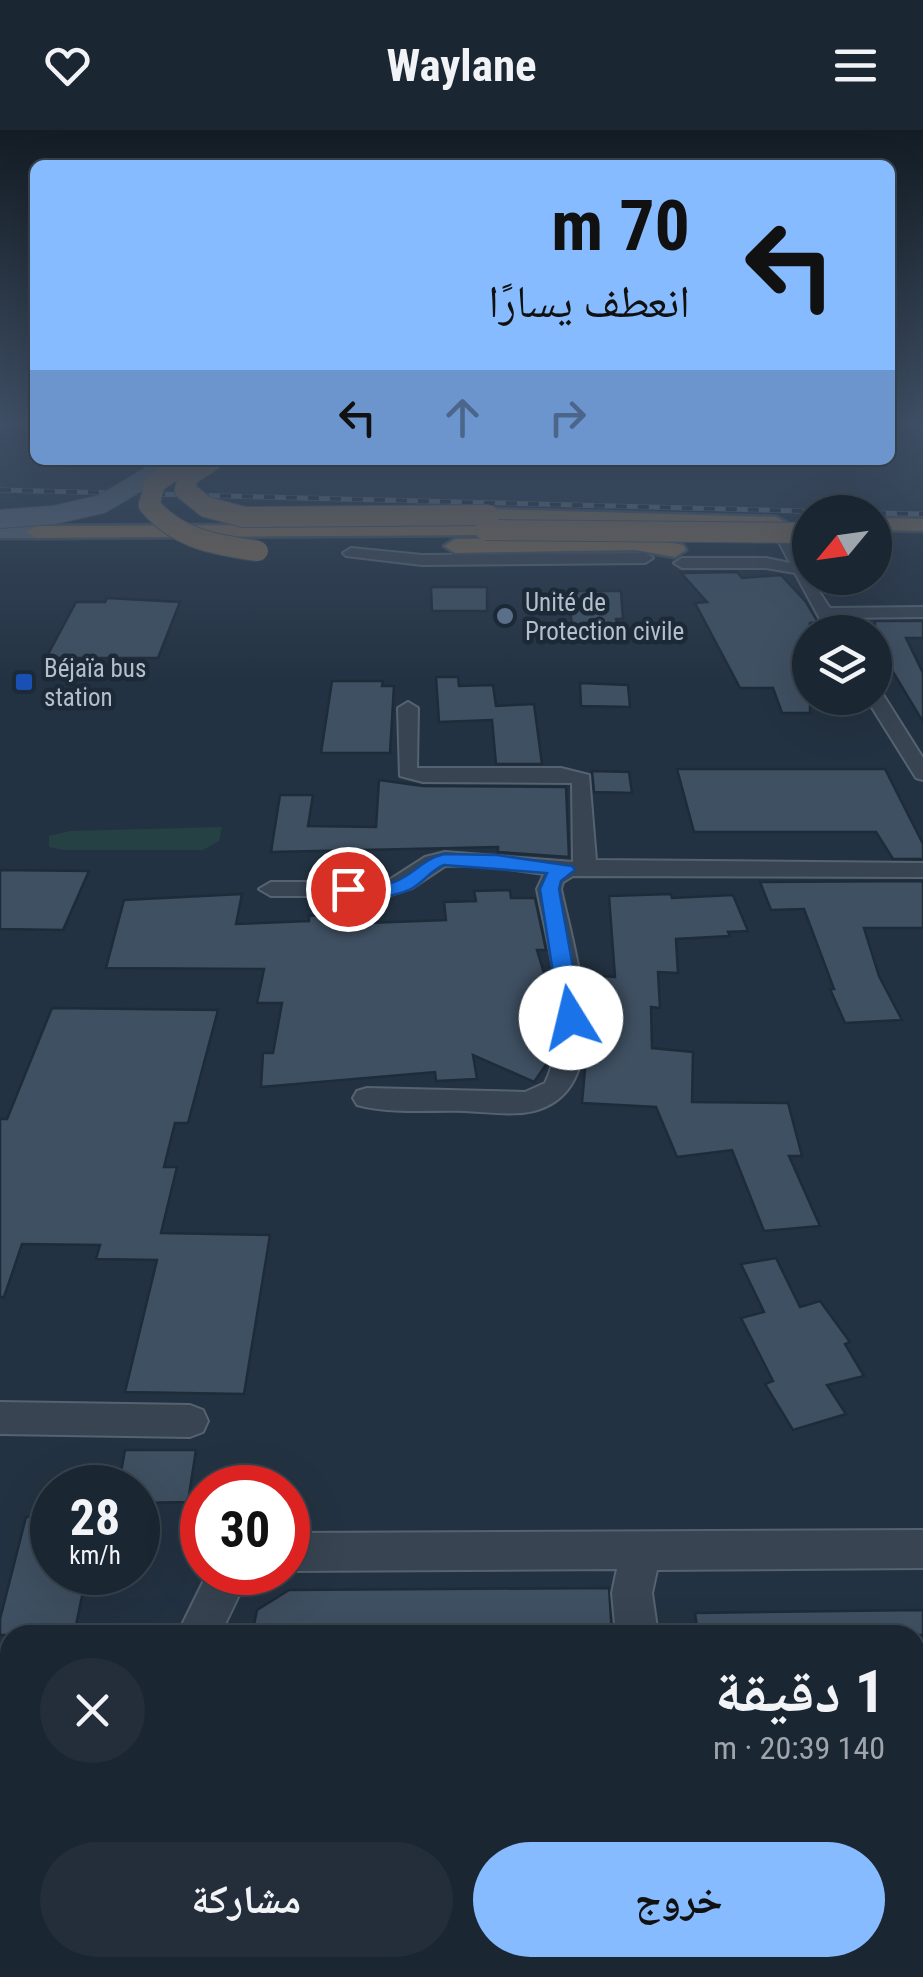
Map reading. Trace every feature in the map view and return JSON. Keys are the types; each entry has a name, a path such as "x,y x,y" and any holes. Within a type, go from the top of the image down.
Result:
{"highway":[{"path":"154,512 171,528 246,550 351,554 792,541"},
{"path":"162,512 192,533 262,548 636,544 679,555"},
{"path":"223,512 276,519 487,523 792,540"},
{"path":"409,527 487,523 792,540"},
{"path":"40,528 409,527 792,541"},
{"path":"892,532 923,532"}],"main road":[{"path":"0,525 66,512"},
{"path":"0,525 40,528"}],"street":[{"path":"351,554 422,560 645,558 650,551 766,562 792,546"},
{"path":"818,595 823,613 923,612"},
{"path":"408,708 408,772 422,776 561,774 582,779 575,868"},
{"path":"886,715 923,774"},
{"path":"271,889 386,890 405,885 432,862 444,860 575,868 923,870"},
{"path":"367,1098 512,1103 530,1102 556,1089 568,1058 571,1018 549,889 552,878 575,868"},
{"path":"0,1418 190,1421"},
{"path":"310,1552 923,1549"},
{"path":"636,1625 632,1593 640,1550"},
{"path":"203,1625 218,1595"}],"green space":[{"path":"222,827 219,841 203,850 49,847 49,836 70,831"}],"building":[{"path":"737,572 742,578 781,575 792,587 792,595 800,595 806,602 814,615 792,615 792,713 782,713 773,688 740,688 695,603 707,602 681,573"},
{"path":"431,587 487,587 487,611 432,611"},
{"path":"568,591 621,591 623,619 616,619 619,631 612,631 613,635 573,635"},
{"path":"107,598 180,602 158,658 46,658 76,602 105,602"},
{"path":"892,621 923,621 923,638 906,638 923,673 923,722 892,670"},
{"path":"436,677 458,677 459,686 493,685 496,706 534,704 542,764 496,764 492,720 439,722"},
{"path":"332,681 383,681 382,686 394,686 390,753 321,753"},
{"path":"580,683 628,685 630,707 581,706"},
{"path":"677,769 885,769 923,844 923,859 893,859 876,832 694,832"},
{"path":"592,771 629,772 632,793 594,792"},
{"path":"379,780 423,786 566,787 569,857 498,852 498,847 271,852 280,795 313,795 308,826 376,827"},
{"path":"0,870 89,871 63,930 0,929"},
{"path":"923,881 923,928 864,928 879,976 902,1020 845,1023 804,909 771,910 760,882"},
{"path":"510,890 511,898 535,898 546,950 537,950 553,1002 550,1059 534,1082 473,1055 477,1079 436,1081 435,1072 261,1087 263,1053 273,1053 282,1003 257,1003 264,969 106,968 124,900 242,894 236,924 309,921 309,916 320,915 320,902 357,901 357,912 368,912 368,923 446,920 444,902 476,901 474,891"},
{"path":"671,894 672,898 733,895 748,931 676,939 678,973 658,972 660,1008 651,1007 652,1048 693,1052 692,1102 788,1103 802,1156 789,1156 820,1226 764,1231 732,1150 677,1157 656,1107 582,1103 587,975 615,977 609,896"},
{"path":"52,1008 218,1010 188,1123 175,1123 164,1167 177,1167 161,1233 270,1235 244,1394 125,1392 157,1260 96,1259 100,1245 22,1244 4,1297 0,1297 0,1119 7,1119"},
{"path":"776,1258 800,1307 820,1301 850,1342 845,1344 864,1376 827,1385 846,1414 793,1430 765,1384 773,1381 741,1318 764,1312 741,1264"},
{"path":"125,1450 196,1450 194,1465 180,1465 180,1502 160,1503 160,1465 122,1465"},
{"path":"26,1517 30,1517 30,1595 82,1595 76,1625 0,1625"},
{"path":"609,1588 611,1625 254,1625 257,1610 281,1595 310,1595 310,1590"},
{"path":"923,1610 923,1625 697,1625 695,1613"}],"railway":[{"path":"892,513 923,514"}],"place":[{"name":"Unité de Protection civile","path":"505,616"},
{"name":"Béjaïa bus station","path":"24,682"}],"route":[{"path":"348,889 386,890 405,885 432,862 444,860 497,861 566,870 552,878 549,889 571,1018"}]}
